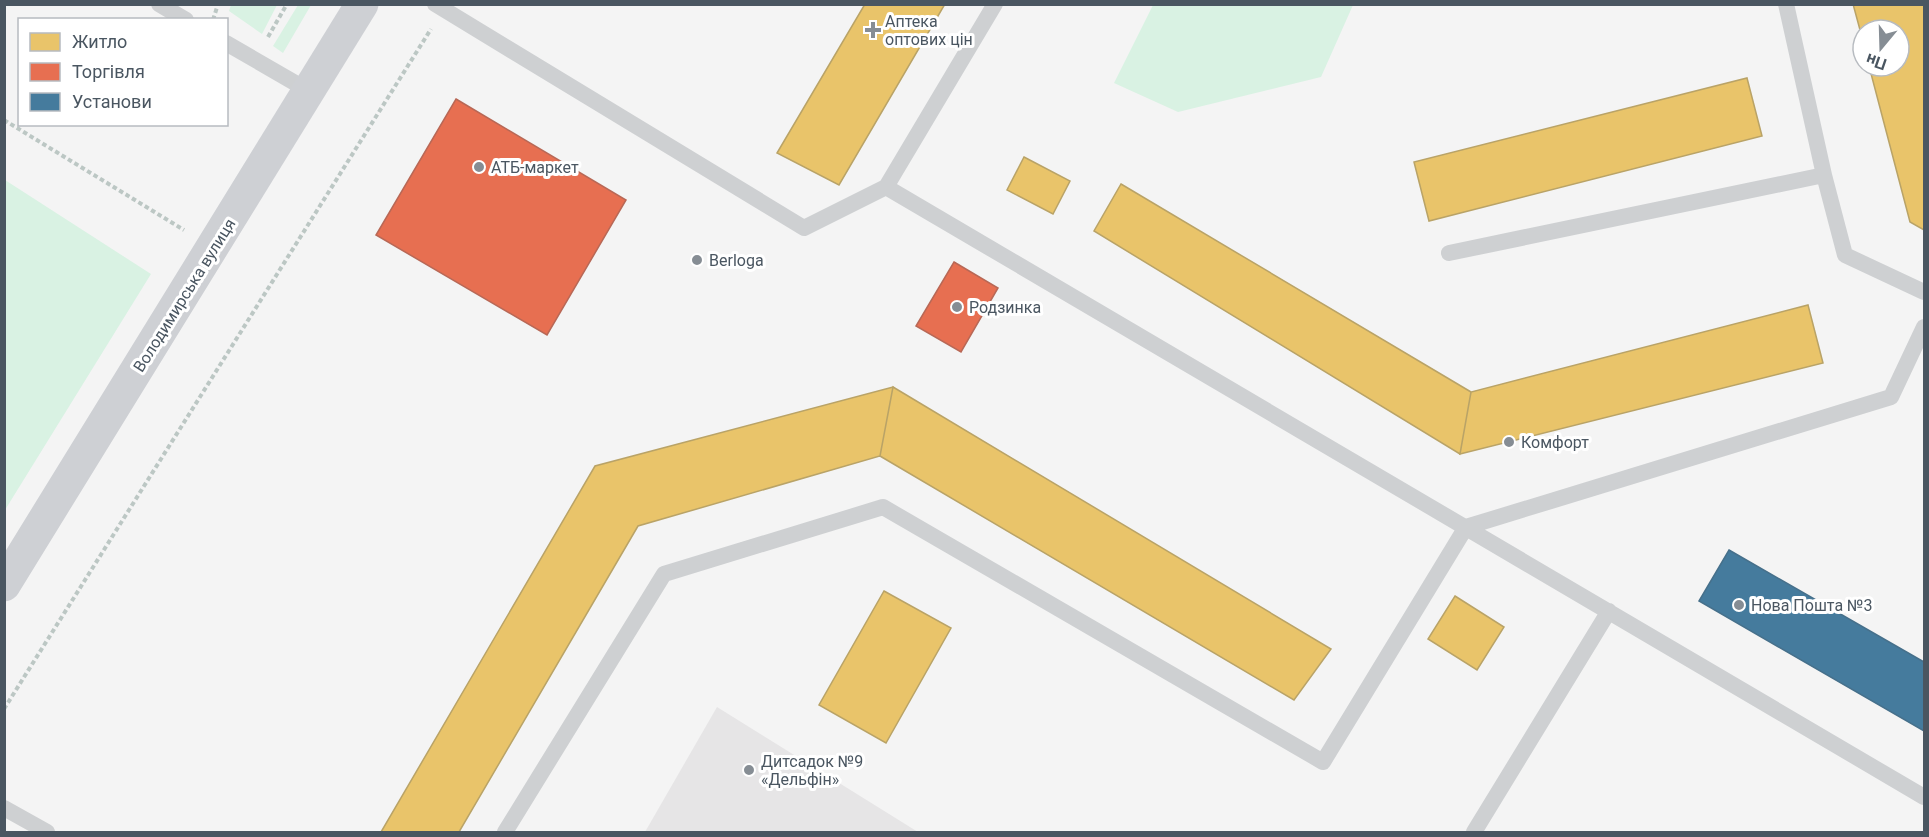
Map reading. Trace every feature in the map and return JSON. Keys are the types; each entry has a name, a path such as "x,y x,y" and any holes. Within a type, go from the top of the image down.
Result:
{"street":[{"name":"Володимирська вулиця","path":"4,585 362,4"}],"lane":[{"path":"159,4 183,18"},
{"path":"439,7 804,228 886,187 995,4"},
{"path":"1786,4 1824,175 1845,255 1924,292"},
{"path":"228,44 309,91"},
{"path":"1449,253 1824,175"},
{"path":"886,187 1924,796"},
{"path":"1466,527 1891,397 1924,327"},
{"path":"505,832 664,574 883,507 1323,762 1462,538 1466,527"},
{"path":"1474,832 1609,611"},
{"path":"4,808 47,832"}],"path":[{"path":"255,60 287,4"},
{"path":"4,709 439,7"},
{"path":"4,120 213,248"}],"shaded area":[{"name":"Дитсадок №9 «Дельфiн»","path":"717,707 918,832 645,832"}],"green space":[{"path":"231,4 277,5 262,34 229,11"},
{"path":"1153,4 1353,5 1321,77 1178,112 1114,83"},
{"path":"298,5 311,5 283,53 273,46"},
{"path":"5,180 151,274 5,510"}],"building: Житло":[{"path":"865,4 945,4 839,185 777,153"},
{"path":"1853,4 1924,4 1924,230 1910,222 1872,78 1911,78 1911,18 1857,18"},
{"path":"1747,78 1762,136 1429,221 1414,162"},
{"path":"1024,157 1070,181 1053,214 1007,190"},
{"path":"1121,184 1471,392 1460,454 1094,231"},
{"path":"1808,305 1823,363 1460,454 1471,392"},
{"path":"893,387 880,456 638,526 459,832 381,832 595,466"},
{"path":"893,387 1331,649 1294,700 880,456"},
{"path":"884,591 951,628 886,743 819,705"},
{"path":"1455,596 1504,627 1477,670 1428,639"}],"building: Торгівля":[{"path":"456,99 626,200 547,335 376,235"},
{"name":"Родзинка","path":"954,262 998,288 961,352 916,326"}],"building: Установи":[{"path":"1729,550 1924,662 1924,731 1699,601"}],"place":[{"name":"Аптека оптових цін","path":"873,30"},
{"name":"АТБ-маркет","path":"479,167"},
{"name":"Berloga","path":"697,260"},
{"name":"Родзинка","path":"957,307"},
{"name":"Комфорт","path":"1509,442"},
{"name":"Нова Пошта №3","path":"1739,605"},
{"name":"Дитсадок №9 «Дельфiн»","path":"749,770"}]}
